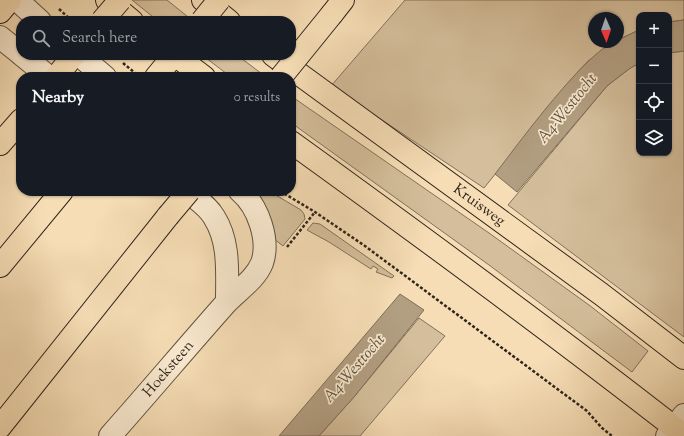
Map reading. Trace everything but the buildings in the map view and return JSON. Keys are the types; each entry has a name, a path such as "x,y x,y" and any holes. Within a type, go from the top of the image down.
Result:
{"highway":[{"path":"0,12 10,0"},
{"path":"107,0 126,16"},
{"path":"106,16 120,0"},
{"path":"203,0 223,16"},
{"path":"206,16 219,0"},
{"path":"296,59 338,7"},
{"path":"60,72 70,60"},
{"path":"160,72 170,60"},
{"path":"181,60 197,72"},
{"name":"Kruisweg","path":"280,60 595,290 684,358"},
{"path":"285,72 295,60"},
{"path":"0,144 16,126"},
{"path":"296,146 428,241 677,428"},
{"path":"0,266 58,196"},
{"path":"0,427 184,196"}],"street":[{"path":"17,0 35,16"},
{"path":"0,37 16,49"},
{"path":"29,60 43,72"},
{"path":"85,60 99,72"},
{"path":"194,196 214,216 226,244 228,301"},
{"name":"Hoeksteen","path":"110,436 228,301 256,274 263,258 265,243 261,226 246,197"}],"path":[{"path":"120,60 134,72"},
{"path":"288,196 315,212 403,274 587,411 602,428 612,436"},
{"path":"283,252 315,212"}],"shaded area":[{"path":"132,0 167,0 187,16 152,16"},
{"path":"405,0 684,0 684,20 672,22 672,12 636,12 636,31 624,37 624,12 588,12 588,48 606,48 588,61 576,74 484,188 331,86"},
{"path":"684,51 684,337 508,205 607,86 636,65 636,156 672,156 672,53"},
{"path":"209,60 244,60 259,72 224,72"},
{"path":"296,99 489,233 589,305 648,351 632,372 489,265 297,127"},
{"path":"253,196 277,196 301,210 304,214 305,219 283,246 274,239 273,230"},
{"path":"313,223 320,224 394,276 392,278 376,272 378,269 373,266 371,269 329,242 307,230"},
{"path":"419,318 445,336 360,436 319,436 354,397"}],"water":[{"path":"684,20 684,51 672,53 672,22"},
{"name":"A4-Westtocht","path":"636,31 636,65 607,86 517,192 495,174 535,122 572,78 590,59 605,48 624,48 624,37"},
{"name":"A4-Westtocht","path":"400,294 424,310 354,397 319,436 279,436"}]}
